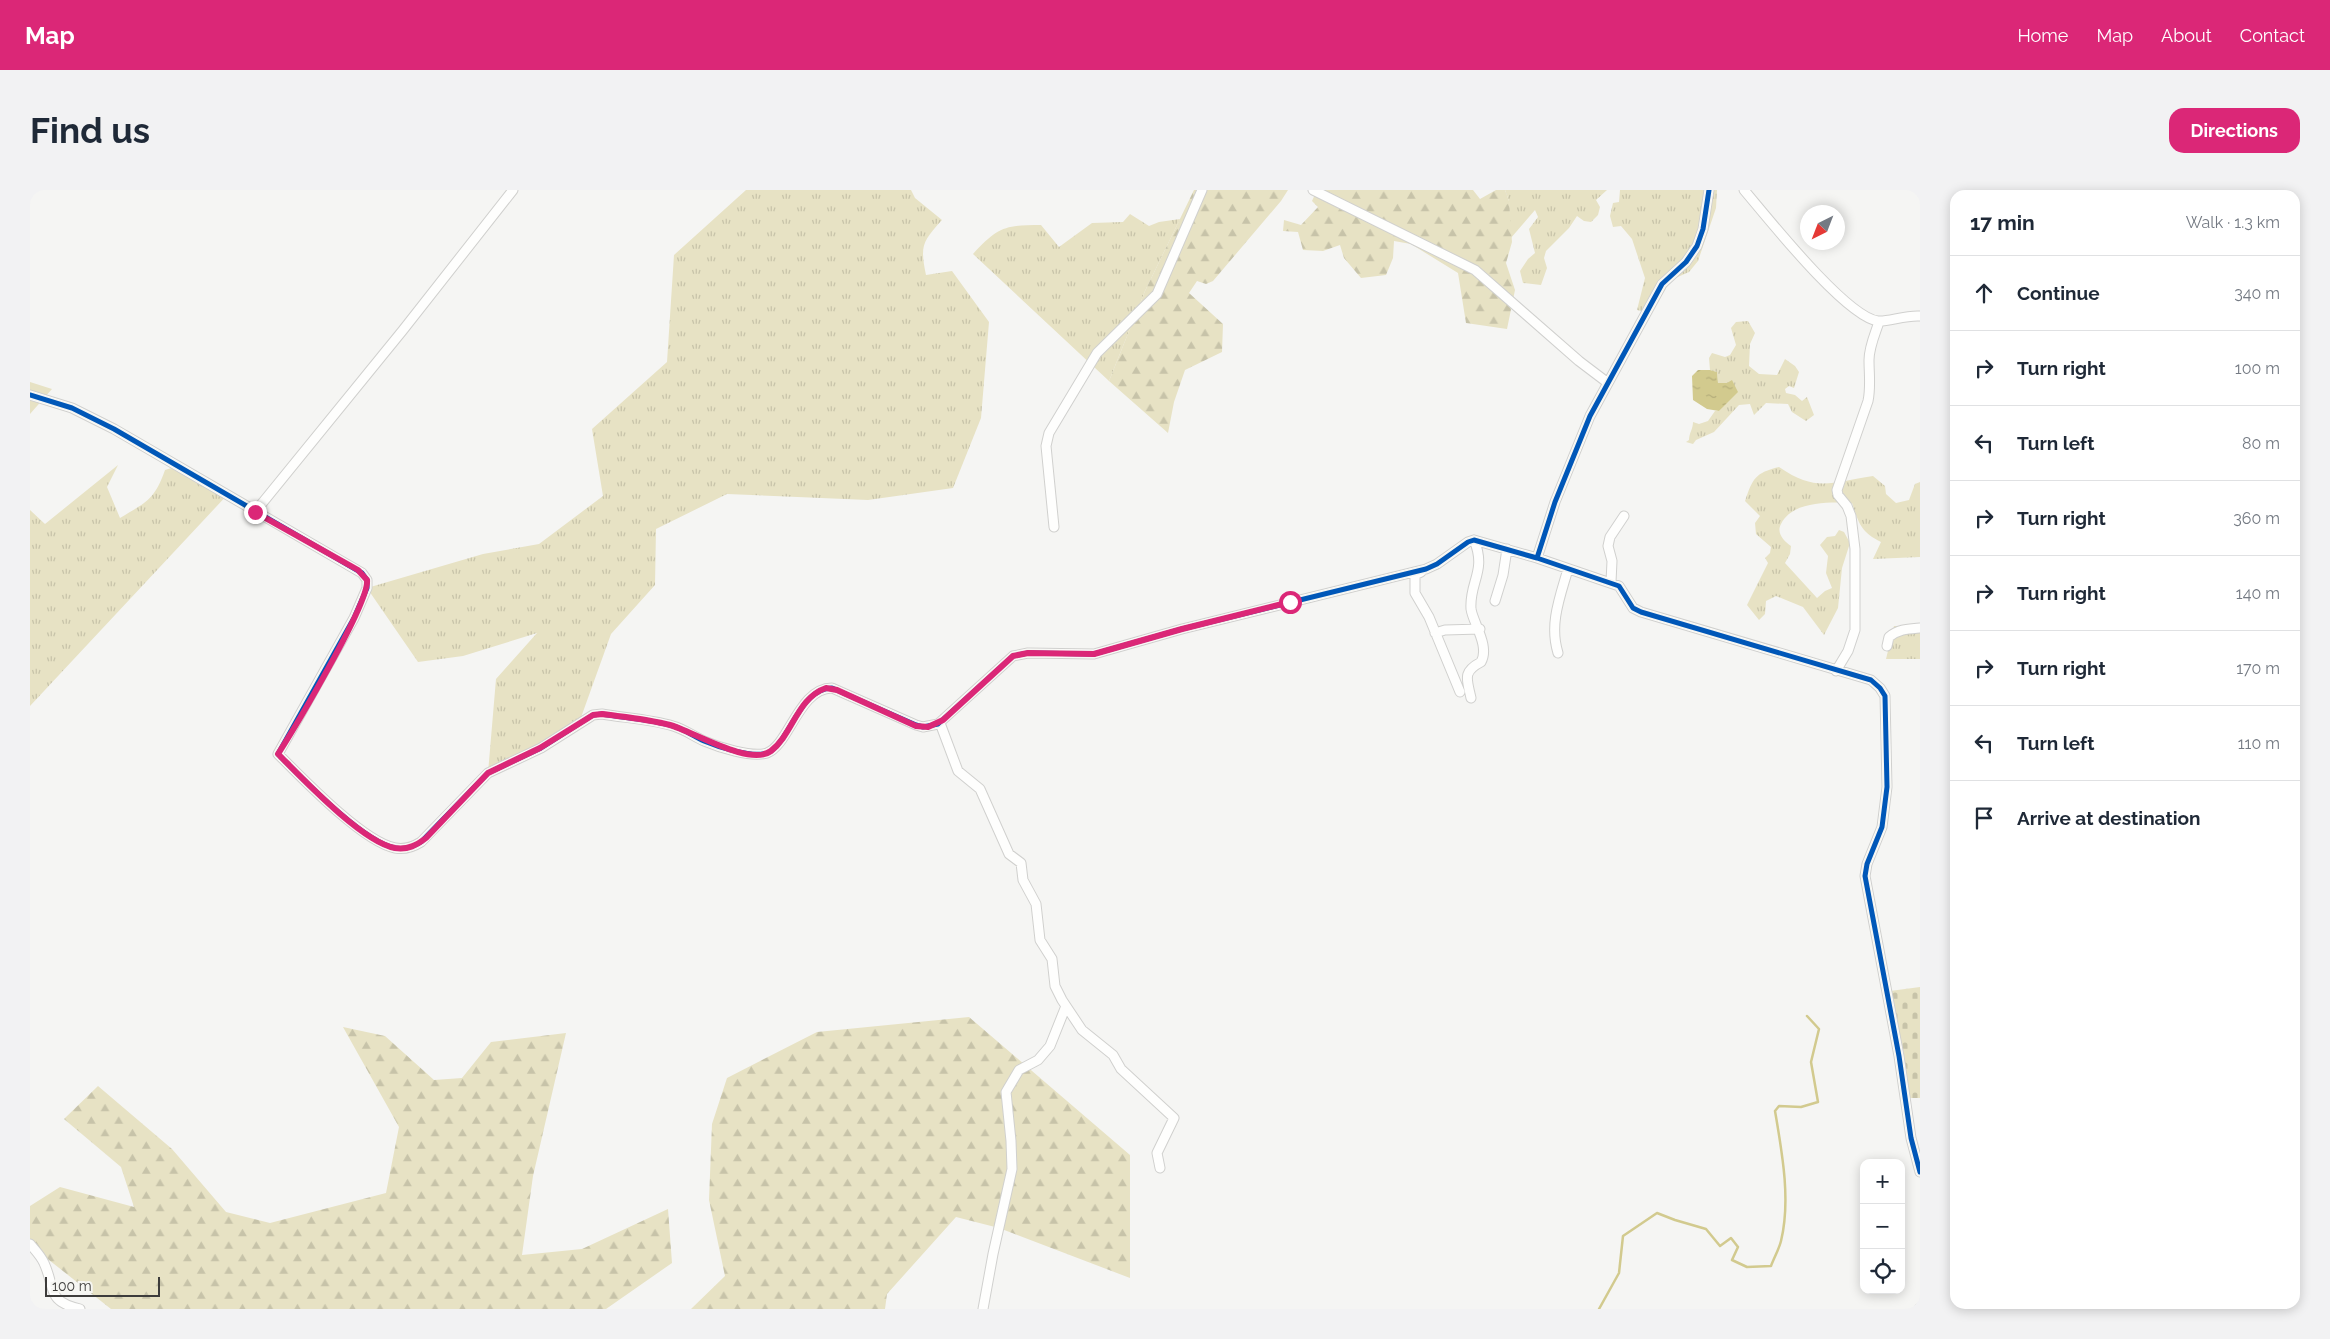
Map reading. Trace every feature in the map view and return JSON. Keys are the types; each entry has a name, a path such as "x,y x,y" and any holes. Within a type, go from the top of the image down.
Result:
{"street":[{"path":"255,512 403,330 513,190"},
{"path":"1054,527 1046,446 1049,433 1097,353 1157,294 1202,190"},
{"path":"1313,190 1475,270 1579,361 1608,383"},
{"path":"1537,558 1556,502 1590,416 1662,284 1686,262 1697,246 1704,229 1709,190"},
{"path":"1744,190 1791,247 1848,304 1868,318 1879,322 1907,315 1920,316"},
{"path":"1836,671 1848,651 1855,630 1855,549 1851,516 1837,490 1870,392 1869,359 1872,339 1879,322"},
{"path":"30,395 72,408 108,426 358,570 367,580 366,592 354,618 278,754 340,813 382,843 394,848 410,848 421,842 488,773 540,748 593,715 602,714 667,724 682,729 707,742 756,755 771,750 798,710 826,688 837,690 916,726 928,727 940,722 1004,663 1016,655 1028,653 1094,654 1182,629 1426,569"},
{"path":"1610,582 1612,561 1608,546 1610,537 1624,516"},
{"path":"1460,692 1429,617 1415,594 1415,575 1437,564 1468,542 1474,540 1610,582 1619,586 1633,608 1640,612 1871,680 1880,688 1885,696 1887,787 1882,827 1867,864 1865,876 1899,1056 1911,1138 1920,1172"},
{"path":"1471,698 1468,671 1471,666 1481,662 1484,656 1480,629 1471,611 1480,561 1474,540"},
{"path":"1496,601 1507,550"},
{"path":"1558,653 1554,641 1554,622 1568,569"},
{"path":"1887,646 1889,637 1895,632 1920,628"},
{"path":"1435,633 1445,630 1480,629"},
{"path":"940,722 958,771 980,789 1009,854 1021,863 1024,880 1036,904 1040,940 1052,959 1055,986 1066,1006 1082,1030 1113,1055 1121,1069 1174,1118 1157,1153 1160,1168"},
{"path":"983,1309 992,1254 1012,1169 1006,1092 1022,1067 1038,1060 1048,1050 1066,1006"},
{"path":"30,1244 44,1262 54,1296 64,1305 80,1309"}],"green space":[{"path":"746,190 911,190 915,198 942,220 930,234 924,245 923,257 926,275 952,271 989,322 981,418 953,488 868,500 727,494 656,529 655,585 611,634 579,723 488,773 496,679 537,633 463,656 418,662 367,588 483,554 539,544 603,496 592,429 667,362 674,255"},
{"path":"1194,190 1288,190 1281,201 1213,281 1206,284 1197,281 1189,293 1223,324 1222,352 1185,370 1174,402 1168,433 1109,381 1145,291"},
{"path":"1317,190 1473,190 1480,199 1496,190 1505,190 1509,201 1512,242 1506,263 1515,290 1507,329 1466,323 1458,273 1411,244 1394,241 1393,258 1386,275 1361,278 1344,258 1340,245 1323,251 1303,250 1298,232 1283,231 1284,220 1301,225 1318,207 1312,201"},
{"path":"1505,190 1607,190 1596,200 1600,207 1598,215 1591,222 1584,221 1577,216 1569,228 1546,251 1544,258 1547,268 1541,285 1523,283 1520,271 1528,259 1535,253 1529,229 1538,217 1535,210 1510,239 1509,201"},
{"path":"1620,190 1717,190 1716,208 1698,261 1689,272 1671,280 1651,313 1637,310 1645,278 1632,239 1621,226 1613,227 1610,216 1613,203 1619,202"},
{"path":"1130,214 1149,226 1159,222 1180,219 1145,291 1109,381 973,254 989,238 1010,227 1041,225 1059,247 1092,223 1123,222"},
{"path":"1748,321 1755,333 1750,344 1749,366 1759,374 1777,375 1785,359 1795,366 1799,372 1794,388 1789,386 1785,389 1786,393 1795,395 1802,401 1807,397 1814,415 1806,421 1792,412 1788,404 1766,403 1754,415 1750,404 1739,405 1714,432 1696,440 1693,444 1686,442 1689,440 1693,422 1699,424 1708,421 1715,411 1719,411 1726,403 1727,383 1718,383 1717,372 1710,370 1709,358 1712,353 1725,357 1730,355 1736,345 1731,328 1736,322"},
{"path":"30,382 52,389 30,414"},
{"path":"184,464 230,492 30,706 30,510 45,524 118,465 107,487 120,518 153,495 165,470"},
{"path":"1779,467 1804,480 1824,484 1873,476 1885,486 1886,494 1896,503 1909,500 1915,484 1920,482 1920,557 1873,559 1881,542 1869,535 1862,527 1852,503 1812,504 1786,516 1779,531 1783,539 1791,546 1790,554 1785,563 1817,598 1832,588 1826,573 1828,556 1820,545 1827,537 1835,536 1839,530 1844,532 1850,543 1842,568 1838,608 1824,635 1803,607 1776,596 1766,601 1765,614 1759,620 1747,605 1768,563 1765,558 1770,553 1771,547 1756,534 1755,523 1760,516 1745,501 1750,487 1760,474"},
{"path":"1894,626 1920,626 1920,659 1886,659"},
{"path":"1920,987 1920,1098 1910,1098 1890,991"},
{"path":"969,1017 1130,1155 1130,1278 999,1228 956,1217 887,1294 885,1309 691,1309 725,1276 709,1200 712,1124 727,1078 817,1032"},
{"path":"343,1027 385,1036 434,1080 462,1078 491,1042 566,1033 533,1176 522,1255 582,1249 668,1209 672,1263 606,1309 111,1309 30,1245 30,1206 60,1187 134,1207 121,1167 64,1119 98,1086 172,1149 226,1212 270,1223 386,1193 399,1127"}],"water":[{"path":"1698,370 1717,372 1718,383 1727,383 1732,380 1738,392 1719,411 1707,409 1693,400 1692,376"}],"waterway":[{"path":"1599,1309 1619,1273 1623,1236 1657,1213 1706,1229 1720,1246 1731,1238 1738,1247 1732,1260 1747,1267 1771,1266 1781,1241 1785,1209 1784,1176 1775,1111 1779,1106 1801,1107 1818,1102 1811,1062 1819,1029 1807,1016"}],"cycle path":[{"path":"1709,190 1703,229 1697,246 1686,262 1662,284 1590,416 1555,502 1537,558 1619,586 1633,608 1641,612 1871,680 1880,688 1885,696 1887,787 1882,827 1867,864 1865,876 1899,1056 1911,1138 1920,1172"},
{"path":"30,395 72,408 114,429 362,573 367,580 367,588 354,618 278,754 317,793 350,822 382,843 399,849 409,848 421,842 488,773 541,748 593,715 602,714 646,720 673,726 718,746 744,753 761,754 775,748 803,706 821,690 832,688 923,727 938,724 1013,656 1028,653 1094,654 1182,629 1426,569 1474,540 1537,558"}],"route":[{"path":"255,512 358,570 367,580 366,592 354,618 278,754 345,817 382,843 394,848 410,848 426,838 488,773 540,748 593,715 602,714 667,724 682,729 701,740 756,755 767,753 776,745 798,710 822,689 832,688 916,726 928,727 938,724 943,720 1010,657 1028,653 1094,654 1182,629 1290,602"}]}
